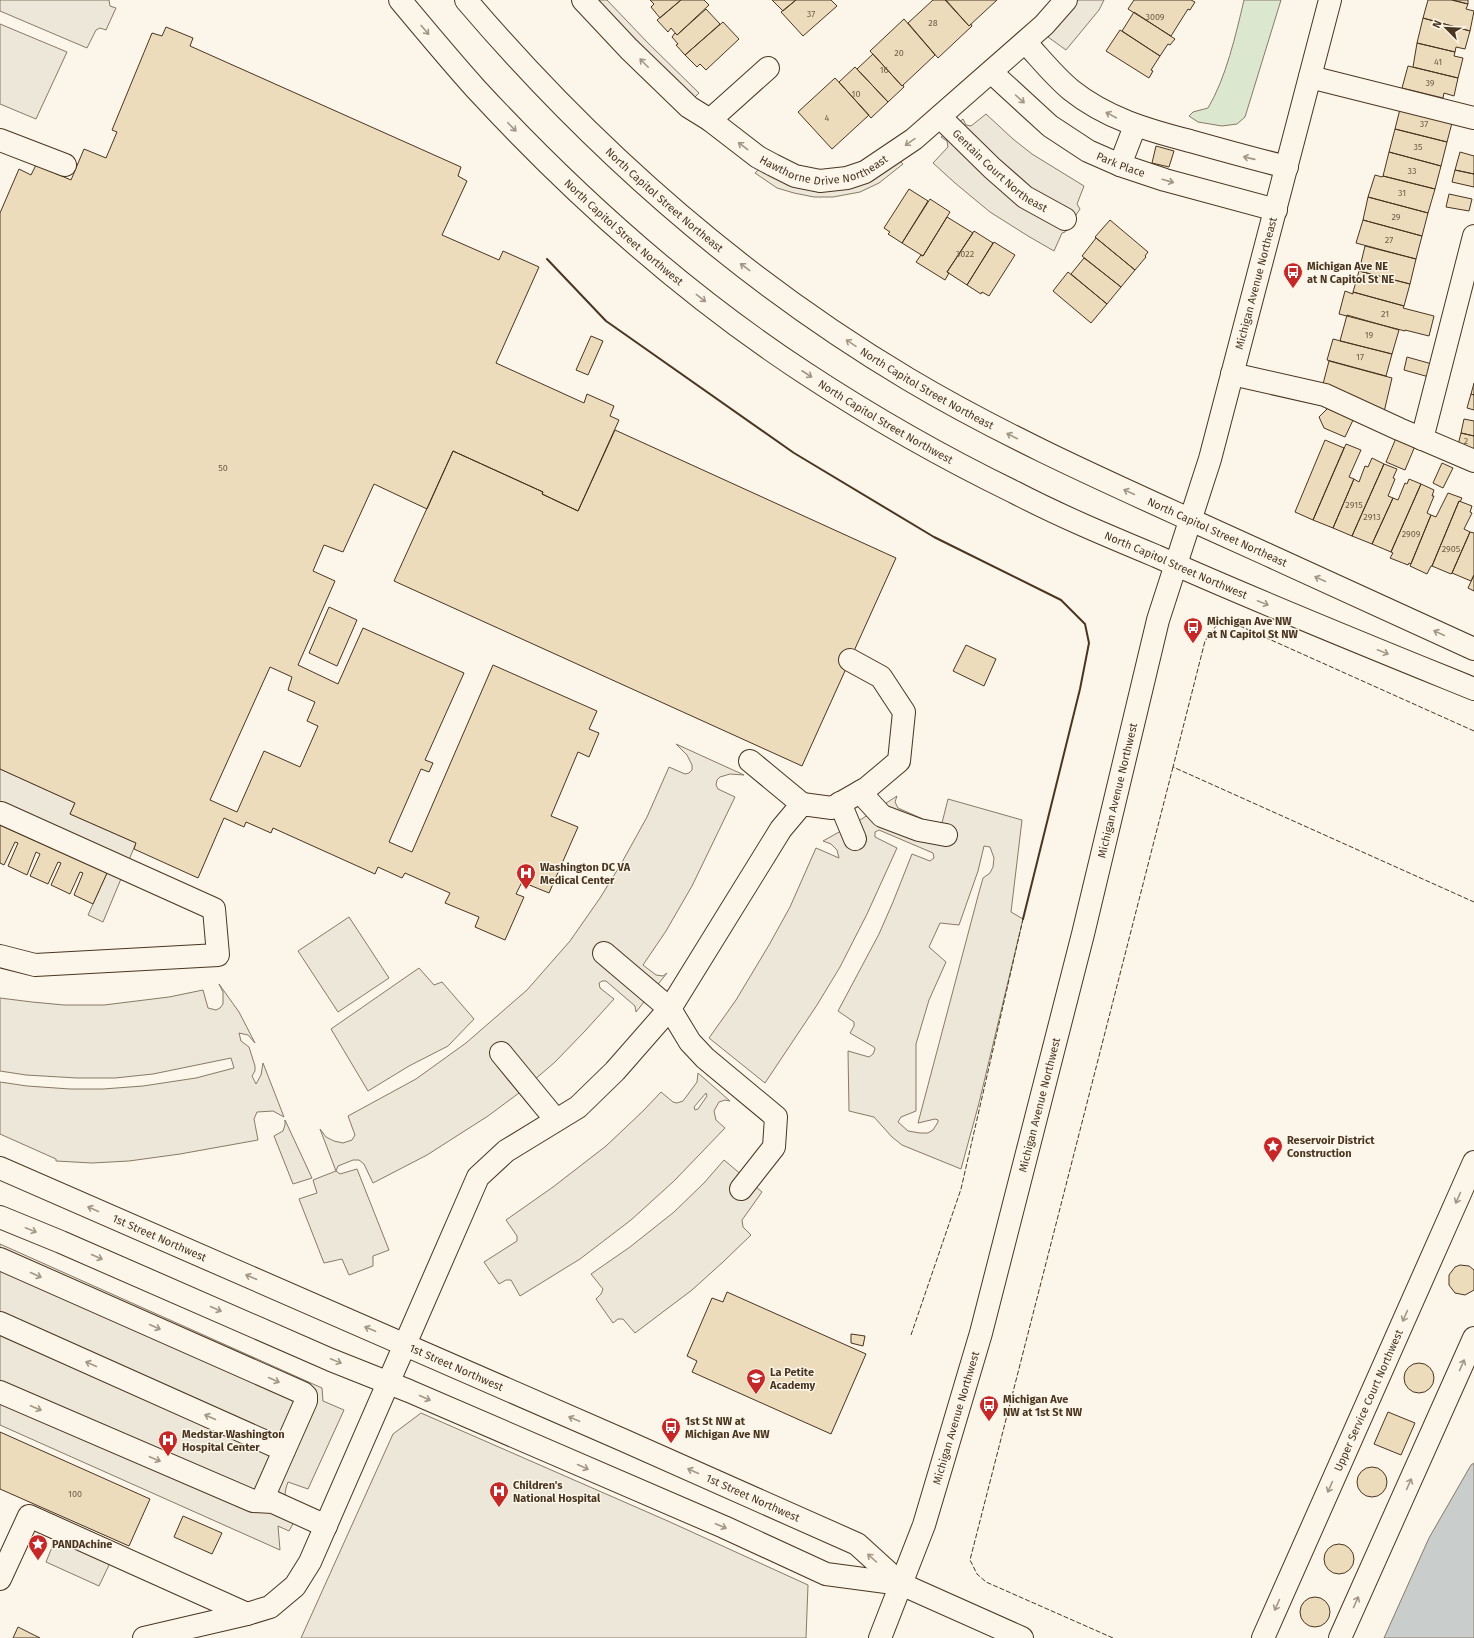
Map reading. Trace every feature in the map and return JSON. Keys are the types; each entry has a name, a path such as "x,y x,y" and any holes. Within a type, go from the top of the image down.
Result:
{"street":[{"name":"North Capitol Street Northeast","path":"466,0 535,78 635,177 710,240 787,299 868,354 950,403 1031,445 1474,649"},
{"name":"Hawthorne Drive Northeast","path":"583,0 629,49 689,108 710,120 758,157 795,176 820,181 847,178 865,172 914,139 1044,25 1066,0"},
{"name":"Michigan Avenue Northeast","path":"1176,565 1210,459 1330,0"},
{"name":"North Capitol Street Northwest","path":"401,3 474,86 575,190 660,265 723,315 802,372 843,398 967,469 1063,516 1230,590 1474,689"},
{"path":"1025,42 1071,90 1093,106 1118,119 1135,126 1287,167"},
{"path":"710,120 768,68"},
{"name":"Park Place","path":"991,72 1050,126 1088,151 1120,165 1165,180 1276,210"},
{"path":"1310,77 1474,118"},
{"name":"Gentain Court Northeast","path":"940,117 992,168 1025,197 1065,219"},
{"path":"1120,165 1135,126"},
{"path":"0,140 65,165"},
{"path":"1422,439 1474,236"},
{"path":"1232,374 1325,395 1422,439 1474,460"},
{"name":"Michigan Avenue Northwest","path":"880,1638 924,1525 981,1333 1081,942 1158,620 1176,565"},
{"path":"750,761 802,804 832,808 867,788 899,761 904,712 881,677 850,660"},
{"path":"860,792 882,816 919,830 946,835"},
{"path":"840,803 855,839"},
{"path":"144,1638 191,1633 270,1607 295,1586 310,1562 478,1178 506,1151 578,1107 615,1071 670,1009 781,829 802,804"},
{"path":"0,956 35,965 218,955 214,909 1,813"},
{"path":"604,954 670,1009 690,1042 705,1058 776,1117 774,1147 741,1189"},
{"path":"501,1053 556,1120"},
{"name":"Upper Service Court Northwest","path":"1263,1638 1474,1162"},
{"name":"1st Street Northwest","path":"0,1168 406,1344 857,1544 901,1584"},
{"name":"1st Street Northwest","path":"0,1218 61,1242 332,1360 389,1382 724,1527 826,1574 901,1584 1022,1638"},
{"path":"0,1259 303,1393 306,1396 306,1401 263,1498 252,1501 0,1392"},
{"path":"0,1323 284,1450"},
{"path":"1340,1638 1474,1339"},
{"path":"259,1500 268,1514 323,1532"},
{"path":"0,1579 29,1516 247,1614"}],"green space":[{"path":"1244,0 1281,0 1245,117 1237,124 1222,126 1198,122 1189,116 1193,112 1208,108 1214,96 1230,56"}],"shaded area":[{"path":"0,0 109,0 110,6 116,8 106,30 100,28 96,30 87,48 0,11"},
{"path":"595,0 607,0 699,93 692,100"},
{"path":"1078,0 1104,0 1099,10 1066,50 1048,37"},
{"path":"0,24 67,52 36,119 0,104"},
{"path":"986,114 1032,154 1084,186 1077,204 1080,209 1065,232 1062,233 1054,251 990,212 933,163 948,147 947,141 941,137 963,119 966,125 971,126"},
{"path":"898,159 903,164 879,183 860,192 833,197 814,197 777,188 755,173 762,166 793,183"},
{"path":"676,744 744,775 730,774 720,777 717,780 716,785 718,789 735,797 692,886 666,931 643,965 656,975 663,976 667,973 636,1012 635,1006 606,981 602,981 599,983 600,988 614,999 555,1062 519,1093 488,1116 427,1155 373,1183 364,1164 359,1160 353,1160 338,1166 336,1171 320,1129 326,1137 334,1141 343,1143 352,1140 355,1135 348,1116 416,1079 466,1043 527,990 570,941 600,898 621,864 647,817 669,767 685,774 692,770 692,765 687,755"},
{"path":"0,769 75,803 70,814 136,843 103,922 88,915 107,873 0,825"},
{"path":"897,796 895,802 898,808 941,827 948,799 1022,820 1011,912 1023,919 979,1103 961,1169 902,1145 892,1137 874,1117 849,1111 848,1051 869,1057 873,1054 875,1049 850,1033 854,1026 854,1022 838,1011 879,934 912,854 930,861 934,858 933,853 879,830 875,832 875,837 897,848 867,914 840,967 817,1005 765,1083 709,1038 736,1000 769,945 790,907 816,848 839,858 837,850 831,844 823,841 857,822","holes":["984,846 990,847 994,858 993,867 990,873 983,878 918,1123 935,1119 938,1120 938,1122 933,1130 928,1133 908,1131 898,1122 901,1117 916,1111 916,1044 929,1000 946,962 929,947 940,923 959,925 978,871"]},
{"path":"349,917 389,978 338,1012 298,951"},
{"path":"419,968 434,985 442,982 474,1019 448,1046 409,1066 368,1091 331,1029"},
{"path":"219,984 239,1012 255,1043 248,1035 239,1033 241,1041 249,1047 255,1066 255,1071 252,1076 256,1084 261,1075 263,1063 284,1117 273,1111 257,1112 254,1119 258,1140 180,1154 129,1161 92,1163 56,1161 56,1159 0,1134 0,1082 27,1086 70,1089 103,1089 143,1086 196,1078 234,1068 231,1058 153,1074 115,1078 77,1078 26,1075 0,1071 0,998 64,1005 104,1005 169,997 203,990 208,1008 216,1010 223,1004 223,992"},
{"path":"698,1073 730,1101 725,1100 719,1102 714,1111 716,1120 725,1128 674,1181 631,1220 580,1259 520,1296 511,1280 506,1280 499,1284 484,1262 517,1241 517,1236 506,1220 553,1187 606,1146 661,1092 673,1102 677,1103 683,1101 697,1082","holes":["706,1093 707,1096 698,1109 695,1110 694,1107"]},
{"path":"285,1120 312,1178 293,1184 274,1136 283,1131"},
{"path":"724,1160 762,1192 742,1220 743,1227 751,1235 692,1290 635,1333 623,1319 618,1319 613,1323 596,1299 601,1294 603,1289 591,1274 630,1247 674,1212 704,1183"},
{"path":"357,1169 389,1250 373,1256 373,1266 349,1275 342,1259 324,1263 299,1199 317,1193 313,1180 336,1171 340,1174"},
{"path":"0,1244 322,1388 323,1401 344,1410 308,1489 288,1482 285,1494 295,1520 289,1531 278,1526 280,1550 0,1425"},
{"name":"Children's National Hospital","path":"421,1413 670,1522 808,1585 806,1638 301,1638 393,1434"},
{"path":"1474,1463 1474,1638 1384,1638 1429,1538 1471,1465"},
{"path":"55,1540 110,1563 99,1586 46,1562"}],"building":[{"path":"650,0 681,0 660,18 651,7 654,4"},
{"path":"681,0 704,0 709,5 677,35 671,28 668,32 657,20"},
{"path":"772,0 796,0 783,11"},
{"path":"796,0 831,0 837,6 803,36 781,12"},
{"path":"933,0 945,0 969,26 971,24 972,26 938,58 908,23"},
{"path":"946,0 997,0 969,26"},
{"path":"1134,0 1191,0 1195,2 1190,10 1188,9 1171,36 1128,9"},
{"path":"1428,0 1452,0 1468,4 1466,9 1474,11 1470,31 1423,18"},
{"path":"1452,0 1468,0 1468,4"},
{"path":"706,9 720,24 685,55 676,45 678,44 672,37 675,33 677,35"},
{"path":"1134,12 1175,39 1170,45 1168,44 1160,56 1122,31"},
{"path":"1423,18 1470,31 1465,49 1456,47 1455,52 1417,43"},
{"path":"904,19 935,55 902,86 870,51"},
{"path":"723,22 739,39 706,70 700,64 697,67 685,55"},
{"path":"166,27 193,38 190,46 461,167 458,176 467,181 442,235 499,260 503,251 539,267 496,363 584,403 587,394 614,406 610,416 619,420 578,511 542,494 543,492 453,451 427,509 374,484 343,552 324,545 313,571 335,581 298,665 338,684 363,628 464,673 425,760 433,763 429,772 421,769 389,842 412,852 493,665 597,711 589,729 599,733 589,757 578,752 551,816 578,827 549,893 522,882 516,894 524,897 505,940 475,927 479,917 445,903 450,893 405,873 402,878 378,867 375,874 273,828 271,833 246,822 244,827 224,818 198,878 134,849 136,843 70,814 75,803 0,769 0,213 19,169 31,175 36,165 71,180 84,149 106,158 117,132 112,130 152,33 162,36","holes":["270,667 292,677 288,690 315,702 307,721 318,726 300,767 264,751 237,812 210,800"]},
{"path":"1120,30 1160,56 1151,70 1153,71 1149,78 1106,51"},
{"path":"1417,43 1455,52 1454,56 1463,58 1458,78 1413,67"},
{"path":"873,54 904,87 888,102 857,69"},
{"path":"1408,66 1458,78 1454,96 1444,93 1443,98 1402,88"},
{"path":"855,67 888,102 871,118 839,82"},
{"path":"835,78 869,115 832,149 798,112"},
{"path":"1401,105 1453,119 1447,142 1395,129"},
{"path":"1395,129 1447,142 1441,166 1389,152"},
{"path":"1156,146 1174,151 1169,167 1152,163"},
{"path":"1389,152 1441,166 1435,189 1383,176"},
{"path":"1460,152 1474,156 1474,174 1455,170"},
{"path":"1455,170 1474,174 1474,187 1452,182"},
{"path":"1375,175 1435,189 1428,213 1368,197"},
{"path":"909,189 928,201 902,243 888,234 890,232 884,228"},
{"path":"1449,194 1472,199 1469,211 1446,207"},
{"path":"1368,197 1428,213 1422,236 1363,220"},
{"path":"930,199 950,212 923,256 902,243"},
{"path":"947,217 973,233 947,272 949,273 945,280 916,262 921,255 923,256"},
{"path":"1110,220 1148,252 1145,256 1146,257 1135,270 1095,237"},
{"path":"1363,220 1422,236 1416,259 1356,243"},
{"path":"974,231 993,243 967,285 947,272"},
{"path":"1096,238 1135,270 1121,287 1082,256"},
{"path":"994,242 1015,255 989,296 982,292 981,294 967,285"},
{"path":"1365,246 1416,259 1410,284 1359,271"},
{"path":"1084,258 1121,287 1107,304 1071,274"},
{"path":"1359,271 1410,284 1404,306 1353,292"},
{"path":"1068,272 1107,304 1091,323 1053,291"},
{"path":"1345,291 1404,306 1403,308 1434,316 1429,336 1339,314"},
{"path":"1347,315 1399,330 1392,354 1340,341"},
{"path":"591,336 603,341 588,375 576,370"},
{"path":"1333,339 1392,354 1386,376 1327,360"},
{"path":"1407,357 1432,364 1429,377 1404,370"},
{"path":"1329,361 1392,378 1384,412 1323,384"},
{"path":"1474,383 1474,395 1471,394"},
{"path":"1471,394 1474,395 1474,410 1467,408"},
{"path":"1329,407 1354,418 1345,437 1324,428 1319,417"},
{"path":"1464,419 1474,421 1474,436 1461,433"},
{"path":"615,430 896,558 802,766 394,581 453,451 543,492 542,494 578,511"},
{"path":"1461,433 1474,436 1474,452 1458,445"},
{"path":"1396,438 1415,446 1405,470 1386,462"},
{"path":"1325,440 1344,448 1313,520 1295,512"},
{"path":"1346,444 1361,450 1349,477 1354,479 1333,528 1313,520"},
{"path":"1372,458 1384,464 1352,536 1333,528 1354,479 1359,482 1365,466 1368,467"},
{"path":"1442,463 1453,468 1443,488 1433,483"},
{"path":"1384,464 1397,469 1393,478 1395,479 1388,496 1393,498 1372,544 1352,536"},
{"path":"1409,479 1421,484 1391,552 1372,544 1393,498 1398,500 1405,483 1407,484"},
{"path":"1421,484 1434,490 1432,496 1434,496 1427,513 1431,515 1411,564 1409,563 1408,565 1390,558 1393,553 1391,552"},
{"path":"1448,493 1462,498 1460,502 1459,501 1432,566 1427,574 1410,566 1431,515 1436,517"},
{"path":"1459,501 1472,506 1470,512 1472,513 1464,529 1470,532 1451,574 1432,566"},
{"path":"1470,532 1474,533 1474,575 1471,581 1452,573"},
{"path":"1474,575 1474,591 1468,588"},
{"path":"329,607 357,620 337,666 309,653"},
{"path":"966,645 996,659 984,686 953,671"},
{"path":"0,825 107,873 93,904 74,895 83,873 80,872 70,894 51,885 61,863 58,862 48,884 30,876 40,854 36,852 27,875 8,866 18,843 15,842 4,865 0,863"},
{"path":"1460,1265 1469,1266 1474,1270 1474,1290 1465,1295 1455,1293 1449,1285 1449,1275 1455,1267"},
{"path":"727,1292 866,1354 831,1434 692,1372 697,1361 687,1356 712,1298 723,1302"},
{"path":"851,1334 865,1336 863,1346 851,1343"},
{"path":"1419,1363 1425,1364 1433,1372 1433,1384 1425,1392 1419,1393 1413,1392 1405,1384 1404,1378 1405,1372 1413,1364"},
{"path":"1388,1412 1415,1423 1401,1455 1374,1444"},
{"path":"0,1432 150,1499 129,1546 0,1489"},
{"path":"1372,1467 1378,1468 1386,1476 1386,1488 1378,1496 1372,1497 1366,1496 1358,1488 1357,1482 1358,1476 1366,1468"},
{"path":"183,1516 222,1533 212,1554 174,1537"},
{"path":"1339,1544 1345,1545 1353,1553 1353,1565 1345,1573 1339,1574 1333,1573 1325,1565 1324,1559 1325,1553 1333,1545"},
{"path":"1315,1597 1321,1598 1329,1606 1329,1618 1321,1626 1315,1627 1309,1626 1301,1618 1300,1612 1301,1606 1309,1598"},
{"path":"18,1627 40,1638 13,1638"}],"fence":[{"path":"1474,731 1231,622 1216,626 1205,641 1173,767 1474,902"},
{"path":"1113,1638 986,1582 977,1574 970,1560 1173,767"},
{"path":"911,1335 961,1189 1023,919"}],"wall":[{"path":"547,259 606,321 794,453 934,537 1061,600 1085,624 1089,643 1080,689 1023,919"}],"place":[{"name":"Michigan Ave NE at N Capitol St NE","path":"1293,289"},
{"name":"Michigan Ave NW at N Capitol St NW","path":"1193,644"},
{"name":"Washington DC VA Medical Center","path":"526,890"},
{"name":"Reservoir District Construction","path":"1273,1163"},
{"name":"La Petite Academy","path":"756,1395"},
{"name":"Michigan Ave NW at 1st St NW","path":"989,1422"},
{"name":"1st St NW at Michigan Ave NW","path":"671,1444"},
{"name":"Medstar Washington Hospital Center","path":"168,1457"},
{"name":"Children's National Hospital","path":"499,1508"},
{"name":"PANDAchine","path":"38,1561"}]}
